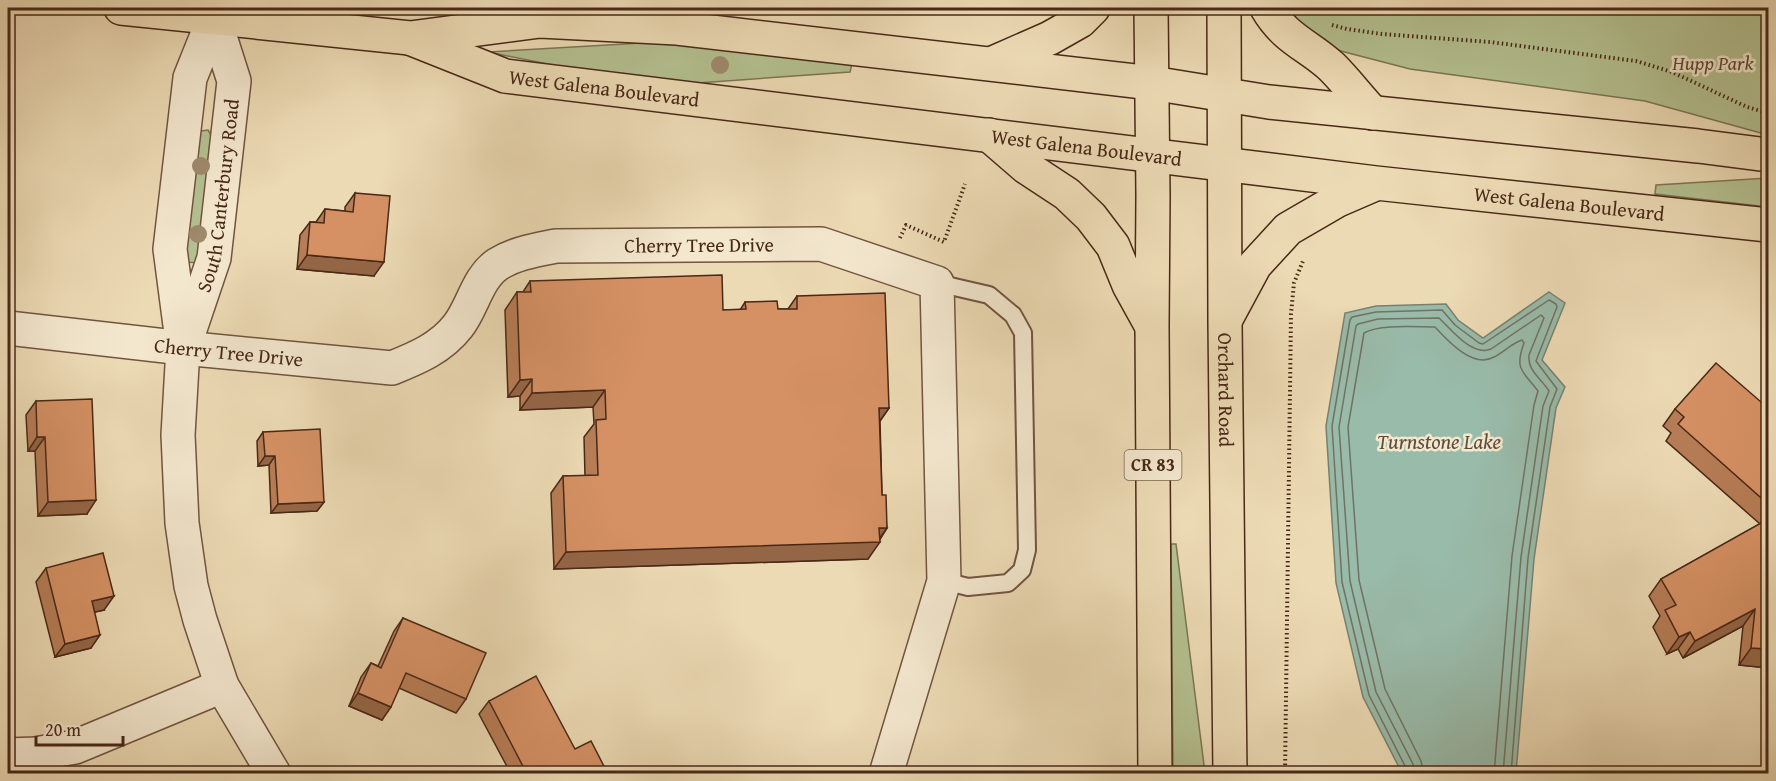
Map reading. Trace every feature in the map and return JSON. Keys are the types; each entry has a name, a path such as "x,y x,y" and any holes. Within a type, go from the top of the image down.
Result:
{"main road":[{"name":"West Galena Boulevard","path":"121,8 215,13 410,39 505,76 1153,157 1768,225"},
{"path":"992,64 1070,27 1093,8"},
{"name":"CR 83","path":"1151,8 1155,774"},
{"name":"Orchard Road","path":"1224,8 1230,774"},
{"path":"1267,8 1288,36 1331,67 1373,113"},
{"name":"West Galena Boulevard","path":"410,39 540,21 677,28 1152,83 1269,102 1768,155"},
{"path":"989,135 1026,167 1067,194 1091,217 1113,246 1130,285 1152,326"},
{"path":"1225,322 1256,265 1288,229 1338,200 1376,183"}],"street":[{"name":"South Canterbury Road","path":"215,13 190,78 170,249 183,348 178,435 182,523 191,586 222,686 274,774"},
{"name":"South Canterbury Road","path":"183,348 214,258 234,81 215,13"},
{"name":"Cherry Tree Drive","path":"8,328 392,368 414,360 441,344 459,325 482,281 497,265 520,254 556,246 820,244 937,283"},
{"path":"886,774 944,581 937,283"},
{"path":"8,755 35,754 75,747 222,686"}],"lane":[{"path":"937,283 989,296 1013,315 1023,333 1024,345 1028,550 1022,570 1008,582 968,587 944,581"}],"path":[{"path":"1328,24 1382,34 1490,42 1636,61 1672,72 1747,107 1768,113"},
{"path":"899,240 906,225 944,242 965,184"},
{"path":"1286,774 1291,314 1294,283 1305,257"}],"green space":[{"name":"Hupp Park","path":"1285,8 1768,8 1768,135 1645,101 1410,69 1337,50 1290,17"},
{"path":"659,42 852,64 850,72 656,86 488,52"},
{"path":"208,130 211,135 197,263 187,262 185,251 197,138 201,131"},
{"path":"1768,178 1768,207 1655,194 1656,185"},
{"path":"1171,544 1176,544 1205,773 1173,773"}],"water":[{"name":"Turnstone Lake","path":"1549,292 1565,303 1542,360 1565,387 1556,408 1534,559 1516,773 1402,773 1363,697 1336,583 1326,426 1345,313 1376,306 1446,304 1458,320 1483,338"}],"building":[{"path":"355,193 390,196 384,262 307,255 310,222 324,223 325,209 353,212"},
{"path":"722,275 723,310 746,309 745,302 777,301 778,309 797,309 797,296 885,293 889,408 879,408 882,495 886,495 887,528 879,528 880,542 566,552 563,476 598,475 596,420 606,419 605,390 532,393 532,379 520,380 517,292 531,292 530,281"},
{"path":"1716,363 1768,408 1768,504 1678,424 1684,417 1675,409"},
{"path":"92,399 96,500 48,502 45,437 37,437 36,401"},
{"path":"320,429 324,502 278,504 275,456 265,456 263,432"},
{"path":"1768,519 1768,649 1751,648 1755,609 1695,641 1690,632 1679,637 1665,610 1676,605 1661,579"},
{"path":"103,553 114,596 92,601 100,635 65,644 46,568"},
{"path":"403,618 486,653 466,699 406,673 391,707 358,693 371,663 381,668"},
{"path":"536,676 575,749 591,741 608,774 527,774 489,701"}]}
